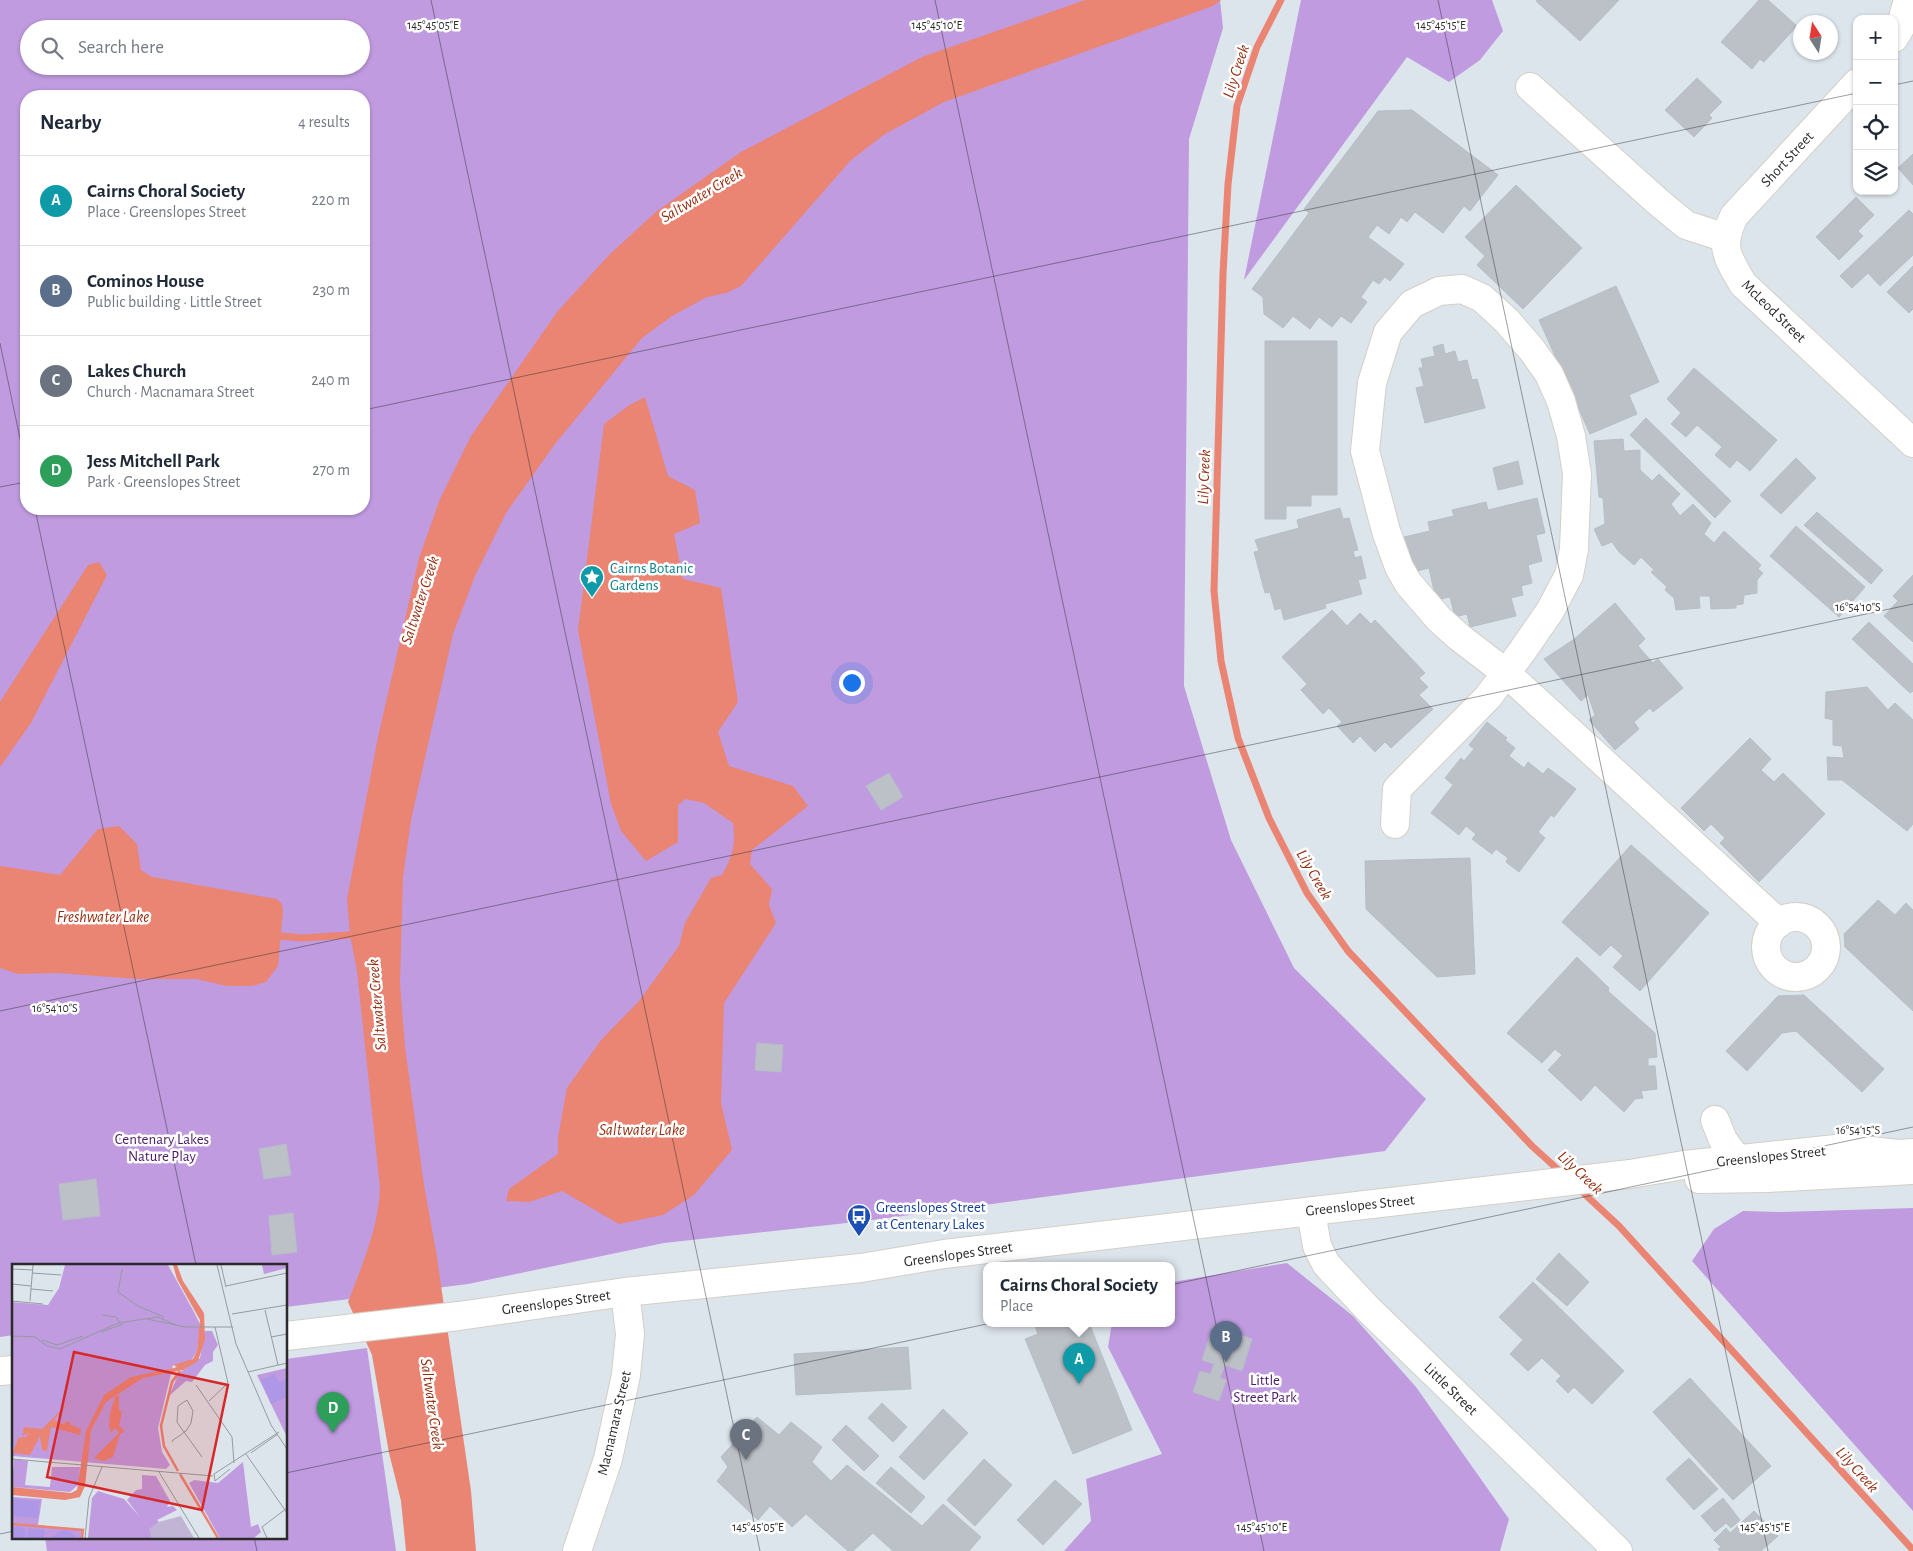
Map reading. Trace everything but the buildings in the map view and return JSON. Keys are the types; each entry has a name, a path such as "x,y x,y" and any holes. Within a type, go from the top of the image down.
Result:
{"street":[{"path":"1898,31 1908,0"},
{"path":"1530,87 1686,225 1726,238"},
{"name":"Short Street","path":"1726,238 1734,216 1853,88"},
{"name":"McLeod Street","path":"1726,238 1726,254 1743,284 1913,443"},
{"path":"1395,824 1397,789 1488,697 1506,673 1550,611 1569,575 1574,549 1577,474 1571,436 1561,402 1549,374 1532,350 1507,321 1482,298 1462,289 1439,291 1412,304 1388,332 1372,383 1365,451 1386,531 1399,567 1408,583 1439,619 1458,637 1506,673 1778,923"},
{"path":"1715,1120 1723,1140 1737,1159 1761,1164 1881,1172"},
{"name":"Greenslopes Street","path":"288,1336 459,1316 624,1292 861,1268 944,1254 1630,1174 1737,1159 1853,1149 1898,1154 1913,1153"},
{"name":"Greenslopes Street","path":"1630,1174 1690,1180 1913,1170"},
{"name":"Little Street","path":"1310,1210 1317,1246 1326,1264 1368,1309 1618,1551"},
{"name":"Macnamara Street","path":"578,1551 608,1459 626,1375 630,1334 624,1292"}],"green space":[{"name":"Cairns Botanic Gardens","path":"0,0 1220,0 1223,28 1189,139 1184,686 1231,840 1294,968 1426,1099 1385,1151 865,1221 664,1243 468,1284 288,1307 288,1264 12,1264 12,1335 0,1337"},
{"path":"1301,0 1492,0 1503,31 1480,60 1449,82 1407,57 1244,280"},
{"path":"1913,1208 1913,1511 1692,1261 1714,1229 1743,1211 1781,1212"},
{"name":"Little Street Park","path":"1287,1263 1353,1316 1416,1387 1509,1519 1500,1551 1064,1551 1091,1521 1086,1479 1162,1454 1108,1347 1111,1327 1175,1327 1175,1282"},
{"path":"367,1348 396,1551 47,1551 45,1538 288,1538 288,1359"}],"water":[{"name":"Saltwater Creek","path":"1085,0 1221,0 1213,6 944,102 885,134 851,160 741,286 726,293 707,297 672,316 642,338 555,444 506,513 475,576 453,634 411,820 403,877 400,984 405,1047 471,1491 476,1551 406,1551 401,1501 389,1453 372,1355 348,1302 364,1260 377,1217 380,1187 357,971 350,935 347,899 378,737 419,558 440,499 471,436 557,312 609,255 657,211 741,152 922,57"},
{"name":"Saltwater Lake","path":"645,397 668,476 695,490 700,523 674,534 683,579 721,588 738,702 718,732 729,766 793,786 808,806 752,850 750,864 772,889 769,905 776,923 724,1003 721,1103 732,1150 694,1195 663,1215 619,1224 562,1191 529,1202 506,1201 509,1189 558,1154 558,1137 567,1088 601,1040 639,1001 679,946 685,923 711,878 722,875 733,850 733,823 704,803 686,799 678,805 678,842 646,861 621,831 611,804 578,630 604,424 628,406"},
{"path":"99,562 107,575 31,723 0,767 0,702 88,565"},
{"name":"Freshwater Lake","path":"119,826 137,844 141,870 152,877 277,899 282,904 278,966 266,982 252,986 227,986 197,979 137,979 57,973 18,974 0,968 0,866 60,875 98,829"}],"waterway":[{"name":"Lily Creek","path":"1281,0 1257,47 1237,106 1228,184 1223,274 1214,591 1221,661 1238,738 1269,818 1307,893 1348,951 1532,1146 1564,1175"},
{"path":"281,936 302,938 350,935"},
{"name":"Lily Creek","path":"1577,1187 1619,1226 1913,1550"}],"place":[{"name":"Cairns Botanic Gardens","path":"592,598"},
{"name":"Greenslopes Street at Centenary Lakes","path":"859,1237"},
{"name":"Cominos House","path":"1226,1362"},
{"name":"Cairns Choral Society","path":"1079,1384"},
{"name":"Jess Mitchell Park","path":"333,1433"},
{"name":"Lakes Church","path":"746,1460"}],"park label":[{"name":"Centenary Lakes Nature Play","path":"162,1148"}]}
